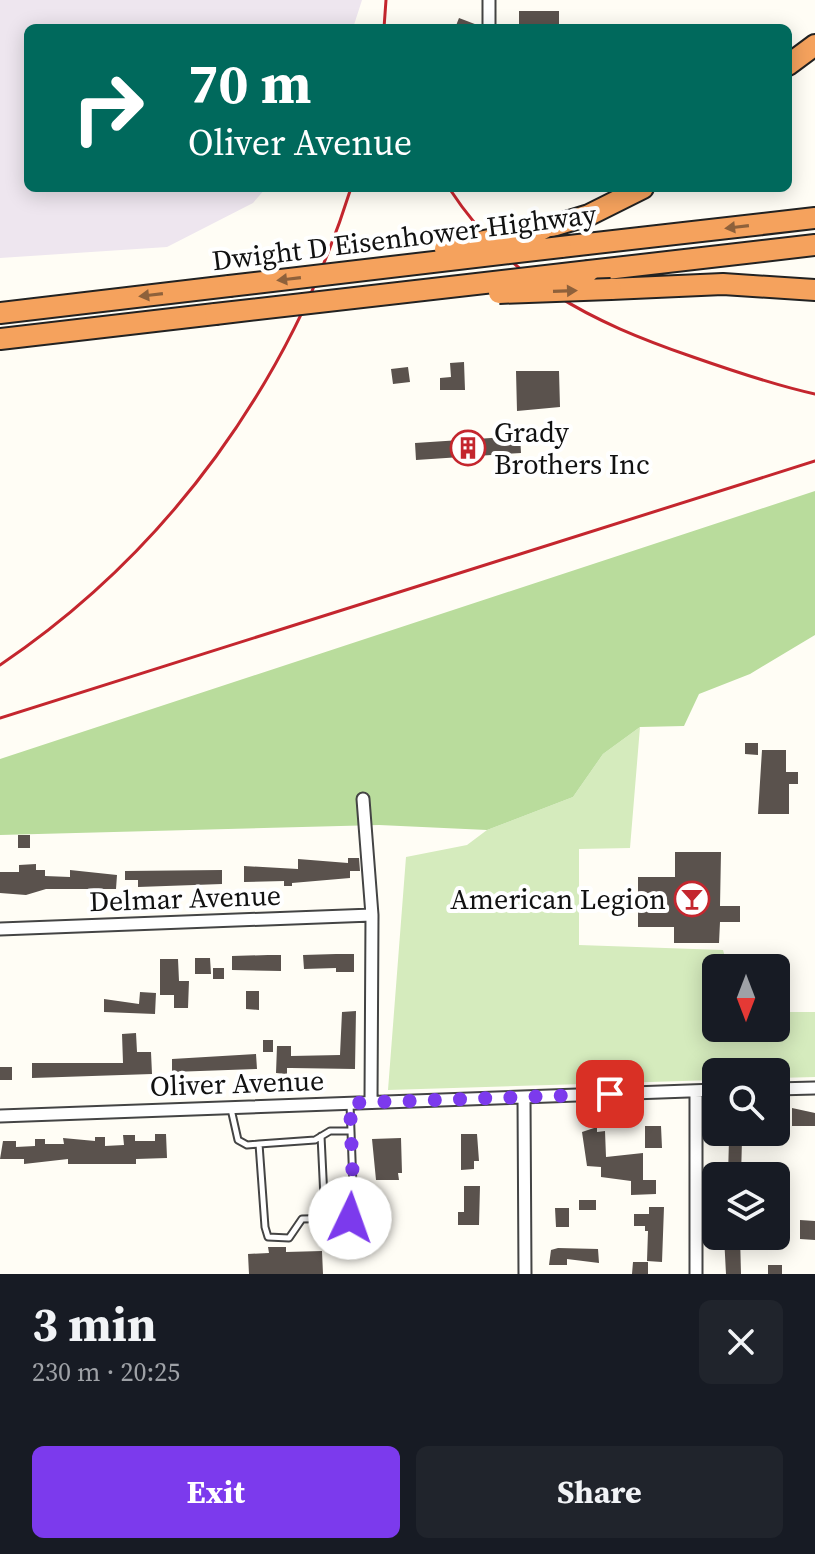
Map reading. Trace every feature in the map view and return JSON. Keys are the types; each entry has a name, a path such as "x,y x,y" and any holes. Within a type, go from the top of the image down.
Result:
{"highway":[{"path":"792,62 815,45"},
{"path":"335,273 543,229 602,209 635,192"},
{"name":"Dwight D Eisenhower Highway","path":"0,313 815,218"},
{"name":"Dwight D Eisenhower Highway","path":"0,339 815,245"},
{"path":"347,299 723,284 815,290"}],"street":[{"path":"489,0 489,24"},
{"path":"363,799 372,915 371,1102"},
{"name":"Delmar Avenue","path":"0,929 372,915"},
{"path":"790,1089 815,1088"},
{"path":"696,1091 696,1274"},
{"name":"Oliver Avenue","path":"0,1116 702,1091"},
{"path":"524,1097 525,1274"}],"lane":[{"path":"259,1144 268,1237 289,1238 302,1219 350,1218 354,1214 350,1103"},
{"path":"230,1107 238,1140 259,1144 315,1140 330,1131 351,1131"},
{"path":"321,1136 325,1219"}],"shaded area":[{"path":"0,0 362,0 354,24 24,24 24,192 263,192 253,203 167,247 0,258"}],"green space":[{"path":"815,491 815,635 750,674 699,694 684,726 640,727 603,754 573,797 487,830 379,825 0,835 0,759"},
{"path":"640,727 630,848 579,849 579,945 723,950 724,954 702,954 702,1042 790,1042 790,1012 815,1012 815,1077 790,1078 790,1058 702,1058 702,1080 388,1090 406,857 467,845 487,830 573,797 603,754"}],"building":[{"path":"519,11 559,11 559,24 519,24"},
{"path":"459,18 475,24 457,24"},
{"path":"464,362 465,390 440,390 440,378 451,377 450,363"},
{"path":"408,367 410,382 393,384 391,369"},
{"path":"516,371 559,371 560,407 517,411"},
{"name":"Grady Brothers Inc","path":"520,436 521,453 416,460 415,443"},
{"path":"745,743 758,743 758,755 745,754"},
{"path":"762,750 786,750 786,772 798,772 798,784 789,784 789,814 758,814"},
{"path":"18,835 30,835 30,848 18,848"},
{"path":"675,852 721,852 720,906 740,906 740,922 720,922 719,943 674,943 674,927 638,927 638,877 675,877"},
{"path":"348,858 359,858 360,871 350,871 350,878 292,883 292,886 284,886 284,881 244,882 244,866 298,869 298,859 348,863"},
{"path":"36,864 36,870 45,870 45,876 70,877 70,870 117,875 116,889 46,889 26,895 0,893 0,872 19,872 19,865"},
{"path":"222,870 222,884 138,887 138,880 125,880 125,871"},
{"path":"354,954 354,972 336,972 336,968 304,969 303,955"},
{"path":"281,955 281,971 232,970 232,956"},
{"path":"195,958 210,958 211,974 195,974"},
{"path":"160,959 178,959 179,981 189,981 188,1008 174,1008 174,995 160,995"},
{"path":"213,968 224,968 224,979 213,979"},
{"path":"246,991 259,991 259,1010 246,1009"},
{"path":"140,992 156,993 155,1014 104,1012 104,999 139,1004"},
{"path":"356,1011 355,1069 287,1068 287,1074 276,1073 277,1046 291,1046 291,1056 340,1055 342,1012"},
{"path":"136,1033 137,1052 151,1052 152,1074 32,1078 32,1063 123,1063 122,1034"},
{"path":"263,1040 273,1040 273,1052 263,1052"},
{"path":"256,1054 257,1069 172,1072 172,1059"},
{"path":"0,1067 12,1067 12,1080 0,1080"},
{"path":"792,1108 815,1113 815,1126 792,1126"},
{"path":"645,1126 661,1126 662,1148 645,1148"},
{"path":"597,1127 597,1132 605,1131 606,1157 643,1153 643,1180 656,1180 656,1194 631,1195 631,1181 601,1177 601,1167 587,1166 582,1132"},
{"path":"155,1134 166,1134 167,1158 136,1159 136,1164 68,1164 68,1159 24,1164 24,1159 0,1159 3,1141 16,1141 16,1147 35,1146 35,1139 45,1139 45,1144 64,1144 63,1138 95,1141 95,1137 105,1137 105,1146 124,1145 123,1135 135,1135 135,1141 155,1141"},
{"path":"461,1134 477,1134 479,1161 474,1161 474,1169 461,1170"},
{"path":"401,1138 402,1173 398,1173 399,1180 376,1180 372,1139"},
{"path":"729,1146 742,1146 741,1162 728,1162"},
{"path":"464,1186 480,1186 479,1225 458,1225 458,1212 464,1212"},
{"path":"579,1200 596,1200 596,1210 579,1210"},
{"path":"649,1207 664,1207 662,1262 647,1261 648,1231 645,1231 645,1226 634,1226 634,1214 649,1214"},
{"path":"555,1208 569,1208 569,1227 556,1227"},
{"path":"800,1220 815,1221 815,1240 800,1239"},
{"path":"268,1247 286,1247 286,1252 322,1251 323,1274 249,1274 248,1254 269,1253"},
{"path":"598,1249 599,1263 567,1259 567,1265 549,1265 551,1250"},
{"path":"725,1250 740,1250 741,1274 726,1274"},
{"path":"633,1262 648,1262 648,1274 632,1274"},
{"path":"768,1265 782,1265 782,1274 768,1274"}],"railway":[{"path":"384,24 386,0"},
{"path":"0,665 61,620 118,570 169,515 216,456 258,394 294,328 325,260 350,192"},
{"path":"452,192 473,221 526,274 586,313 693,357 815,394"},
{"path":"0,718 815,461"}],"place":[{"name":"Grady Brothers Inc","path":"468,448"},
{"name":"American Legion","path":"692,899"}],"route":[{"path":"350,1218 354,1214 350,1103 610,1094"}]}
